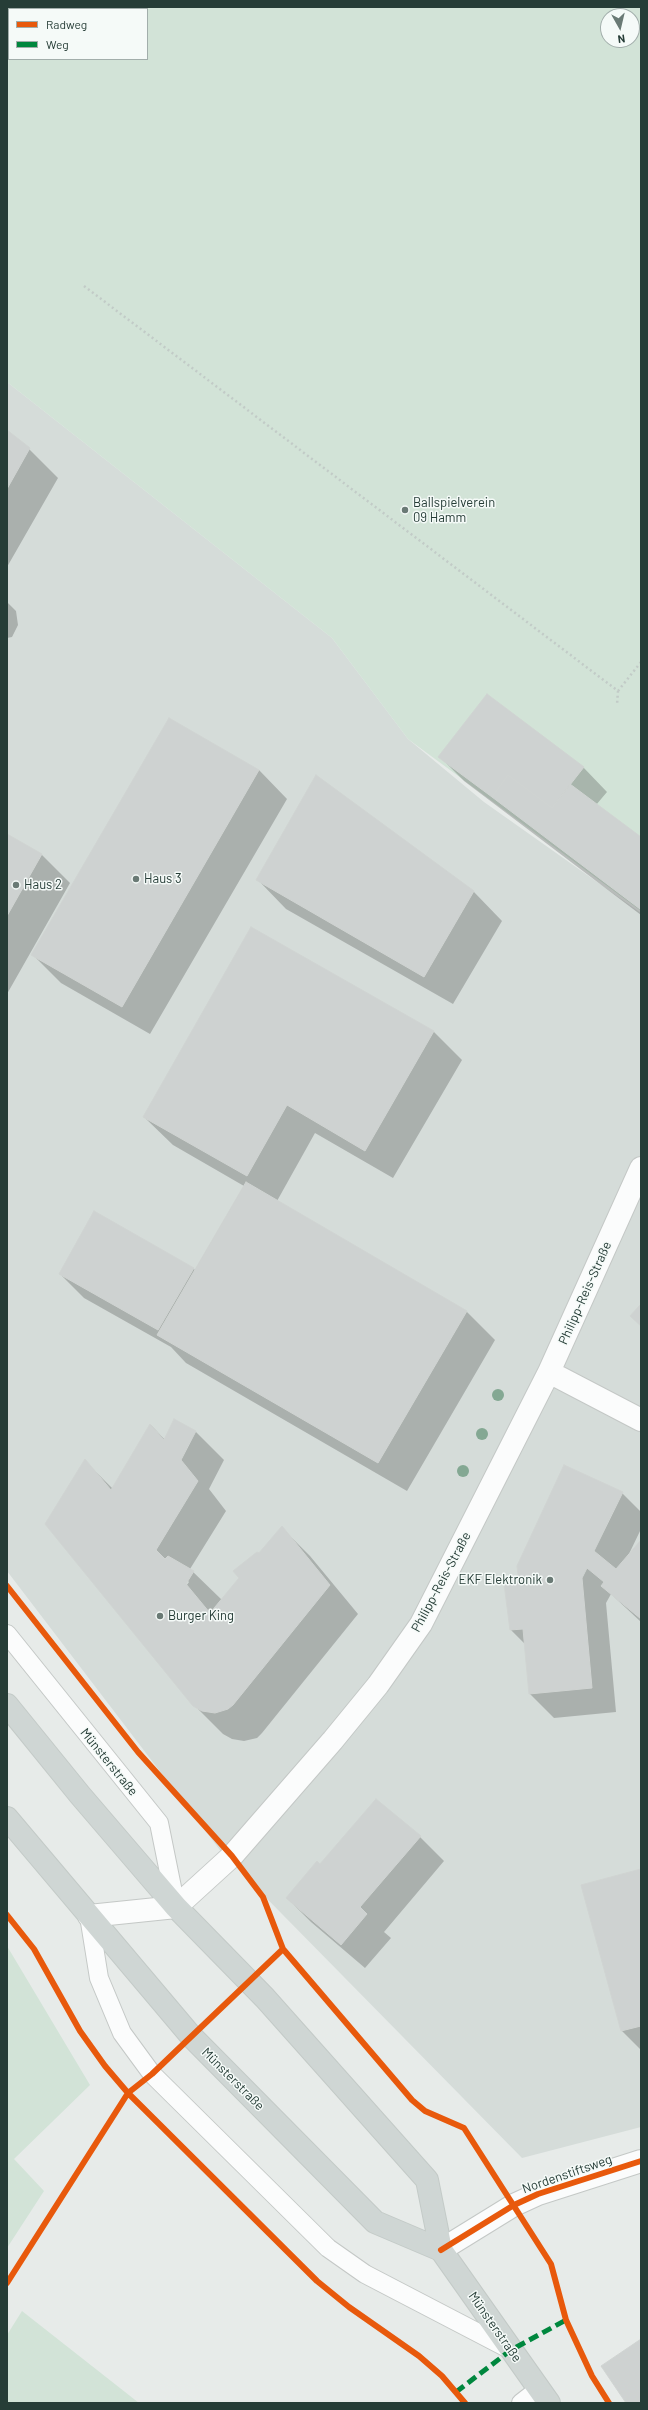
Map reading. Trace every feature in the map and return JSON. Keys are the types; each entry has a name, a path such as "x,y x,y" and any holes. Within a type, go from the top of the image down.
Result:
{"main road":[{"name":"Münsterstraße","path":"7,1705 80,1795 176,1907 265,1998 427,2180 441,2250 544,2396"},
{"name":"Münsterstraße","path":"7,1818 191,2036 375,2222 441,2250"}],"street":[{"name":"Philipp-Reis-Straße","path":"176,1907 232,1856 334,1740 378,1685 421,1624 549,1372 641,1168"},
{"path":"549,1372 641,1420"},
{"path":"89,1916 176,1907"},
{"name":"Nordenstiftsweg","path":"441,2250 514,2205 538,2194 641,2161"}],"lane":[{"name":"Münsterstraße","path":"7,1634 159,1823 176,1907"},
{"path":"89,1916 99,1978 122,2033 152,2074 328,2248 365,2274 511,2350"},
{"path":"521,2403 544,2396"}],"path":[{"path":"84,286 618,691"},
{"path":"617,705 618,691 641,662"}],"shaded area":[{"path":"7,382 332,638 408,739 484,802 641,913 641,2127 522,2158 223,1854 7,1571"}],"green space":[{"name":"Ballspielverein 09 Hamm","path":"7,7 641,7 641,911 408,739 332,638 7,382"},
{"path":"7,1946 90,2085 14,2159 44,2191 7,2248"},
{"path":"22,2311 139,2403 7,2403 7,2335"}],"building":[{"path":"7,430 30,448 7,489"},
{"path":"487,694 584,767 552,808 508,775 492,797 438,757"},
{"name":"Haus 3","path":"169,718 259,770 122,1007 31,955"},
{"path":"316,775 474,891 424,977 256,880"},
{"path":"508,775 552,808 570,784 641,837 640,909 492,797"},
{"name":"Haus 2","path":"7,834 42,854 7,916"},
{"path":"251,927 434,1031 365,1151 287,1105 247,1176 143,1117"},
{"path":"246,1182 467,1311 378,1463 157,1335"},
{"path":"94,1211 194,1268 158,1330 59,1274"},
{"path":"641,1304 641,1326 630,1316"},
{"path":"174,1419 196,1431 181,1460 198,1481 156,1550 165,1559 168,1556 194,1571 186,1584 210,1613 239,1578 233,1571 257,1552 259,1553 282,1526 330,1585 233,1705 228,1709 215,1713 202,1711 193,1706 45,1524 85,1459 111,1490 150,1424 164,1440"},
{"name":"EKF Elektronik","path":"564,1465 623,1492 594,1551 616,1569 641,1540 641,1619 601,1586 604,1582 587,1568 582,1578 592,1688 529,1694 523,1629 510,1630 504,1583 519,1582 517,1566"},
{"path":"376,1799 421,1836 360,1907 367,1914 341,1945 286,1898 317,1861 320,1864"},
{"path":"641,1869 641,2026 621,2031 581,1885"},
{"path":"641,2339 641,2403 626,2403 601,2366"}],"marked path":[{"path":"456,2392 511,2350 566,2320"}],"cycle path":[{"path":"7,1586 138,1752 232,1856 263,1897 283,1949 412,2100 425,2111 464,2128 551,2264 566,2320 592,2376 609,2403"},
{"path":"7,1915 34,1949 80,2031 105,2066 128,2093 317,2281 349,2307 419,2356 442,2376 465,2403"},
{"path":"7,2283 128,2093 152,2074 283,1949"},
{"path":"441,2250 514,2205 538,2194 641,2161"}],"place":[{"name":"Ballspielverein 09 Hamm","path":"405,510"},
{"name":"Haus 3","path":"136,879"},
{"name":"Haus 2","path":"16,885"},
{"name":"EKF Elektronik","path":"550,1580"},
{"name":"Burger King","path":"160,1616"}]}
